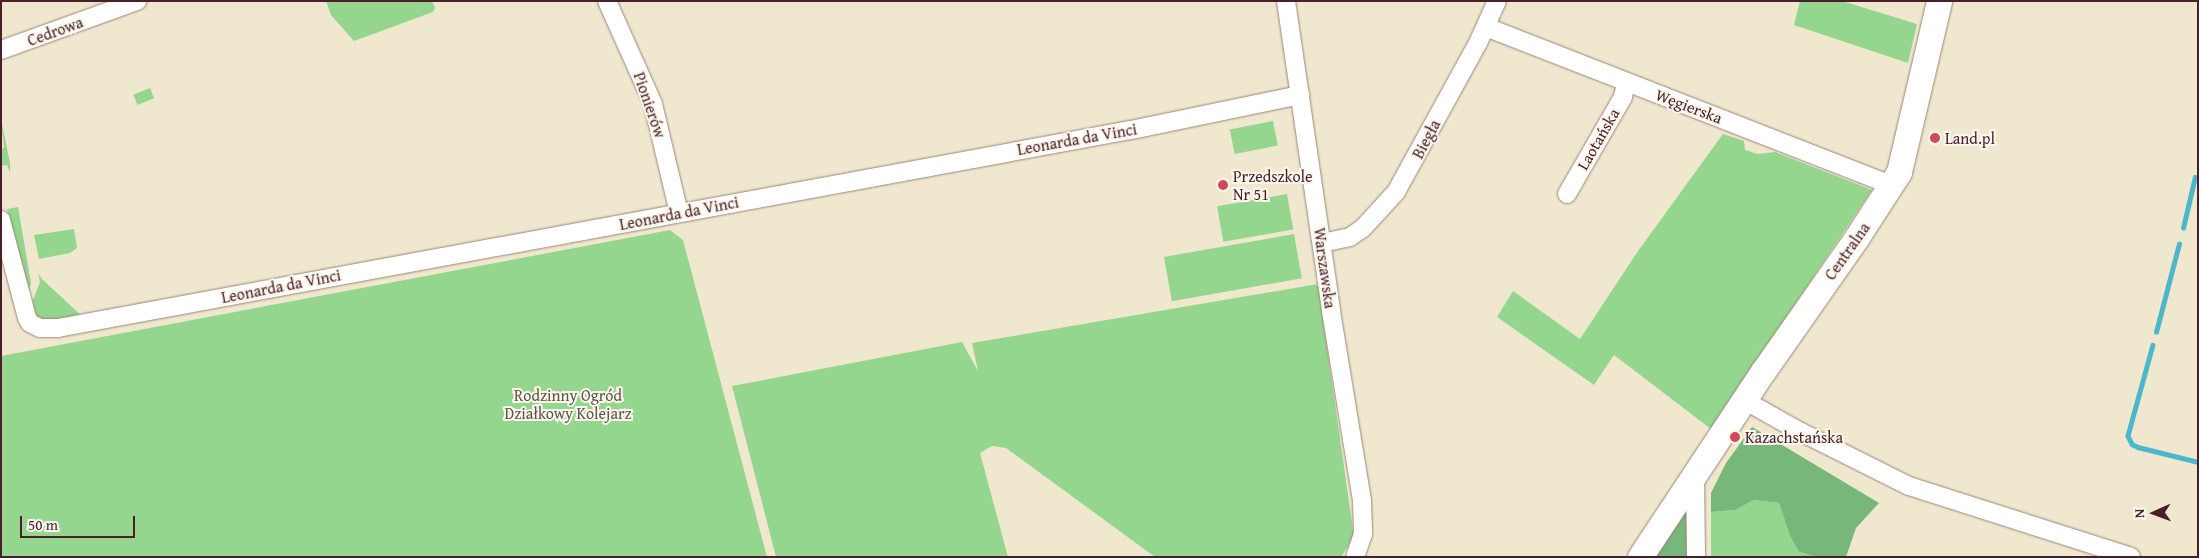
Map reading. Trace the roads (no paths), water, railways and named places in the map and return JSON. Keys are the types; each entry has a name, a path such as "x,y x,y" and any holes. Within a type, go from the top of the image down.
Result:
{"street":[{"name":"Cedrowa","path":"1,50 137,1"},
{"name":"Pionierów","path":"607,1 653,104 679,213"},
{"name":"Warszawska","path":"1286,1 1331,311 1362,501 1363,534 1355,557"},
{"name":"Biegła","path":"1322,243 1350,238 1364,228 1396,192 1486,27 1497,1"},
{"name":"Centralna","path":"1640,557 1899,172 1940,1"},
{"name":"Węgierska","path":"1486,27 1891,185"},
{"name":"Laotańska","path":"1567,194 1622,97 1626,83"},
{"name":"Leonarda da Vinci","path":"1,220 27,318 30,323 40,328 58,328 1131,130 1300,95"},
{"path":"1744,400 1814,439 1909,486 2131,557"},
{"path":"1695,475 1696,557"}],"waterway":[{"path":"2183,228 2195,177"},
{"path":"2156,332 2179,244"},
{"path":"2153,345 2128,436 2132,444 2138,447 2198,462"}],"place":[{"name":"Land.pl","path":"1935,138"},
{"name":"Przedszkole Nr 51","path":"1223,185"},
{"name":"Kazachstańska","path":"1735,437"}],"park label":[{"name":"Rodzinny Ogród Działkowy Kolejarz","path":"568,404"}]}
